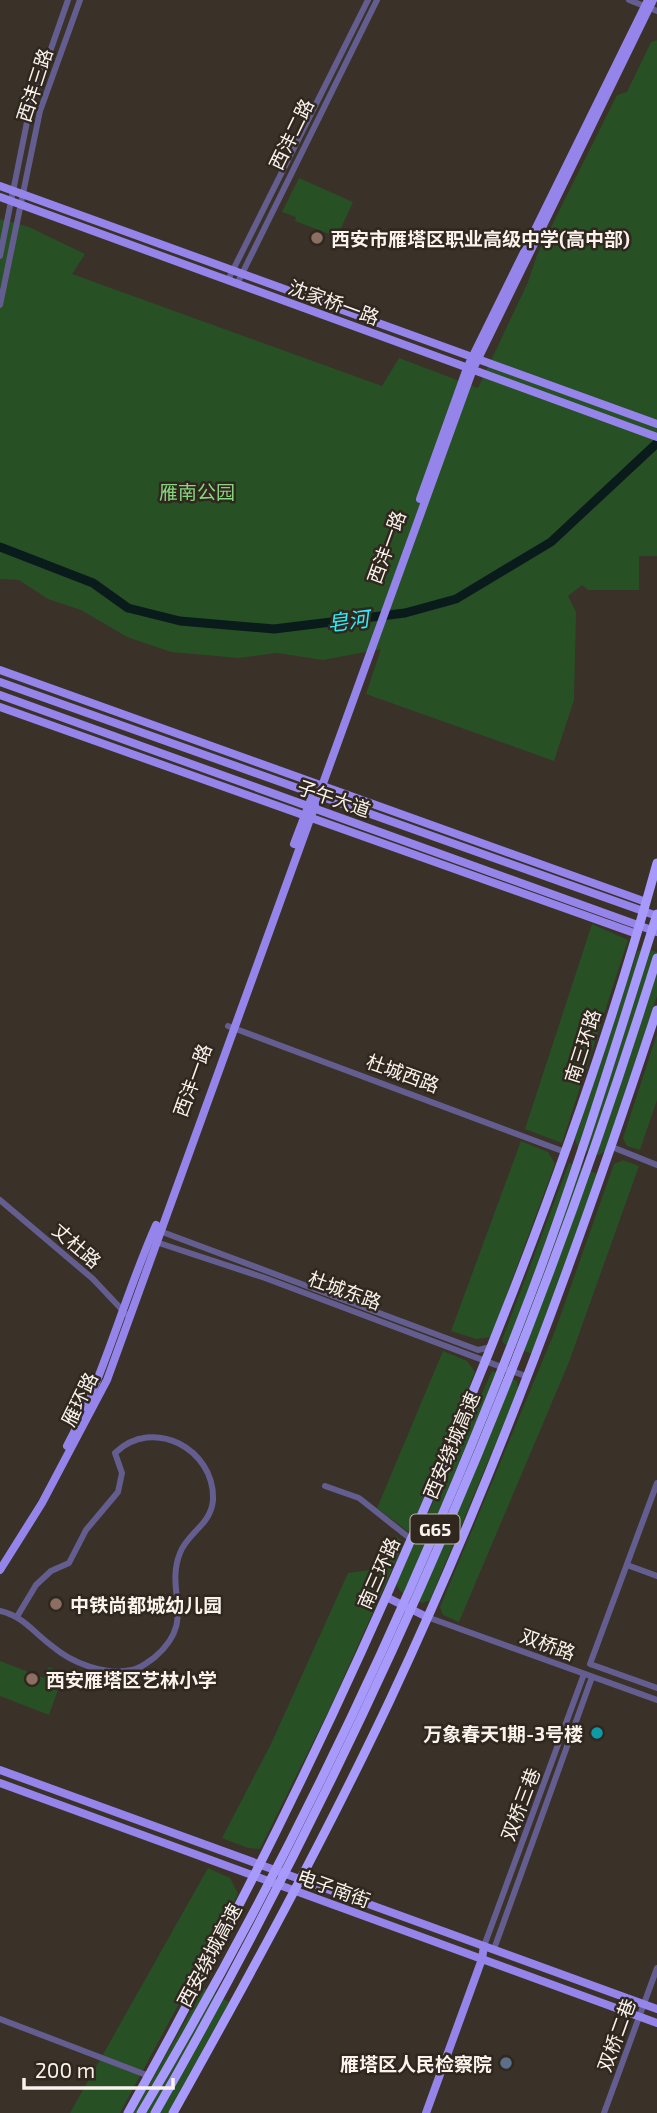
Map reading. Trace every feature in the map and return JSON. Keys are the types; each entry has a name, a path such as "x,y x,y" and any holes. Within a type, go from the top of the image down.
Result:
{"highway":[{"name":"南三环路","path":"128,2113 256,1877 412,1540 493,1346 565,1152 638,930 657,863"},
{"name":"西安绕城高速","path":"142,2113 236,1943 346,1725 464,1461 532,1292 657,915"},
{"name":"西安绕城高速","path":"155,2113 291,1864 422,1590 532,1325 616,1089 657,958"},
{"path":"173,2113 301,1880 428,1617 528,1377 612,1147 657,1010"}],"main road":[{"name":"西沣一路","path":"157,1230 470,369 651,4"},
{"name":"沈家桥一路","path":"0,186 657,424"},
{"name":"沈家桥一路","path":"0,197 657,437"},
{"path":"0,670 645,906"},
{"path":"0,670 15,688 11,699"},
{"name":"子午大道","path":"0,682 315,796 645,906 657,915"},
{"name":"子午大道","path":"0,695 311,806 638,930 657,932"},
{"path":"0,707 307,817 638,930"},
{"name":"雁环路","path":"0,1570 42,1503 95,1404 151,1240 157,1230"},
{"name":"雁环路","path":"0,1560 37,1501 69,1441 127,1314"},
{"path":"386,1597 428,1617"},
{"name":"电子南街","path":"0,1770 657,2009"},
{"name":"电子南街","path":"0,1783 657,2024"},
{"path":"429,2113 484,1960 484,1946"},
{"path":"484,1960 494,1949"}],"street":[{"name":"西沣三路","path":"0,305 21,205 18,192 29,112 68,0"},
{"name":"西沣三路","path":"0,256 12,201 18,192 43,100 80,0"},
{"name":"西沣二路","path":"228,281 368,0"},
{"name":"西沣二路","path":"237,284 316,118 377,0"},
{"path":"629,0 651,4"},
{"name":"杜城西路","path":"231,1027 565,1152"},
{"path":"612,1147 657,1165"},
{"name":"丈杜路","path":"0,1200 93,1279 127,1314"},
{"name":"杜城东路","path":"157,1230 478,1350 493,1346"},
{"name":"杜城东路","path":"151,1240 472,1353 485,1363 528,1377"},
{"path":"0,1611 18,1615 53,1648 79,1662 106,1671 133,1670 158,1655 166,1647 177,1624 180,1608 176,1569 180,1553 190,1535 204,1525 211,1511 213,1499 207,1469 201,1459 193,1451 165,1438 135,1440 120,1448 115,1453 122,1473 118,1492 86,1530 69,1563 51,1571 36,1585 18,1615"},
{"path":"657,1483 590,1664 657,1688"},
{"path":"325,1486 359,1498 412,1540"},
{"path":"627,1565 657,1576"},
{"name":"双桥路","path":"428,1617 657,1700"},
{"name":"双桥三巷","path":"484,1946 588,1675"},
{"name":"双桥三巷","path":"494,1949 588,1675"},
{"name":"双桥二巷","path":"604,2113 657,1968"},
{"path":"0,2019 149,2076"}],"green space":[{"name":"雁南公园","path":"657,40 657,556 639,556 639,590 588,590 582,585 568,596 576,612 574,700 554,761 366,694 381,649 323,660 277,653 239,658 171,652 127,637 81,610 48,599 19,580 0,579 0,219 29,227 85,254 72,274 382,386 399,358 478,388 528,282 537,255 617,95 627,92 651,42"},
{"path":"299,178 353,202 337,237 295,221 296,217 282,212"},
{"path":"592,924 628,940 562,1143 525,1129"},
{"path":"643,948 657,952 657,996 605,1151 599,1155 578,1148 575,1139 637,952"},
{"path":"657,1034 657,1100 640,1150 627,1146 623,1138"},
{"path":"521,1141 548,1152 555,1164 491,1337 476,1339 451,1331"},
{"path":"623,1160 639,1166 569,1362 459,1622 443,1615 440,1607 555,1331 614,1164"},
{"path":"569,1163 598,1174 533,1354 504,1344 502,1340"},
{"path":"443,1351 467,1361 475,1372 410,1533 377,1508"},
{"path":"492,1371 517,1381 518,1390 430,1600 422,1603 400,1591 396,1584"},
{"path":"396,1536 404,1543 329,1710 260,1849 248,1848 222,1838 271,1744 348,1573 369,1570"},
{"path":"0,1661 44,1678 48,1667 64,1673 60,1683 55,1682 60,1684 49,1715 0,1696"},
{"path":"208,1868 230,1878 238,1894 120,2113 70,2113"},
{"path":"204,1988 229,2002 168,2113 133,2113"}],"waterway":[{"name":"皂河","path":"0,547 93,583 128,608 180,621 274,629 405,613 456,599 551,542 657,443"}],"place":[{"name":"西安市雁塔区职业高级中学(高中部)","path":"317,238"},
{"name":"中铁尚都城幼儿园","path":"56,1604"},
{"name":"西安雁塔区艺林小学","path":"32,1679"},
{"name":"万象春天1期-3号楼","path":"597,1733"},
{"name":"雁塔区人民检察院","path":"506,2063"}]}
